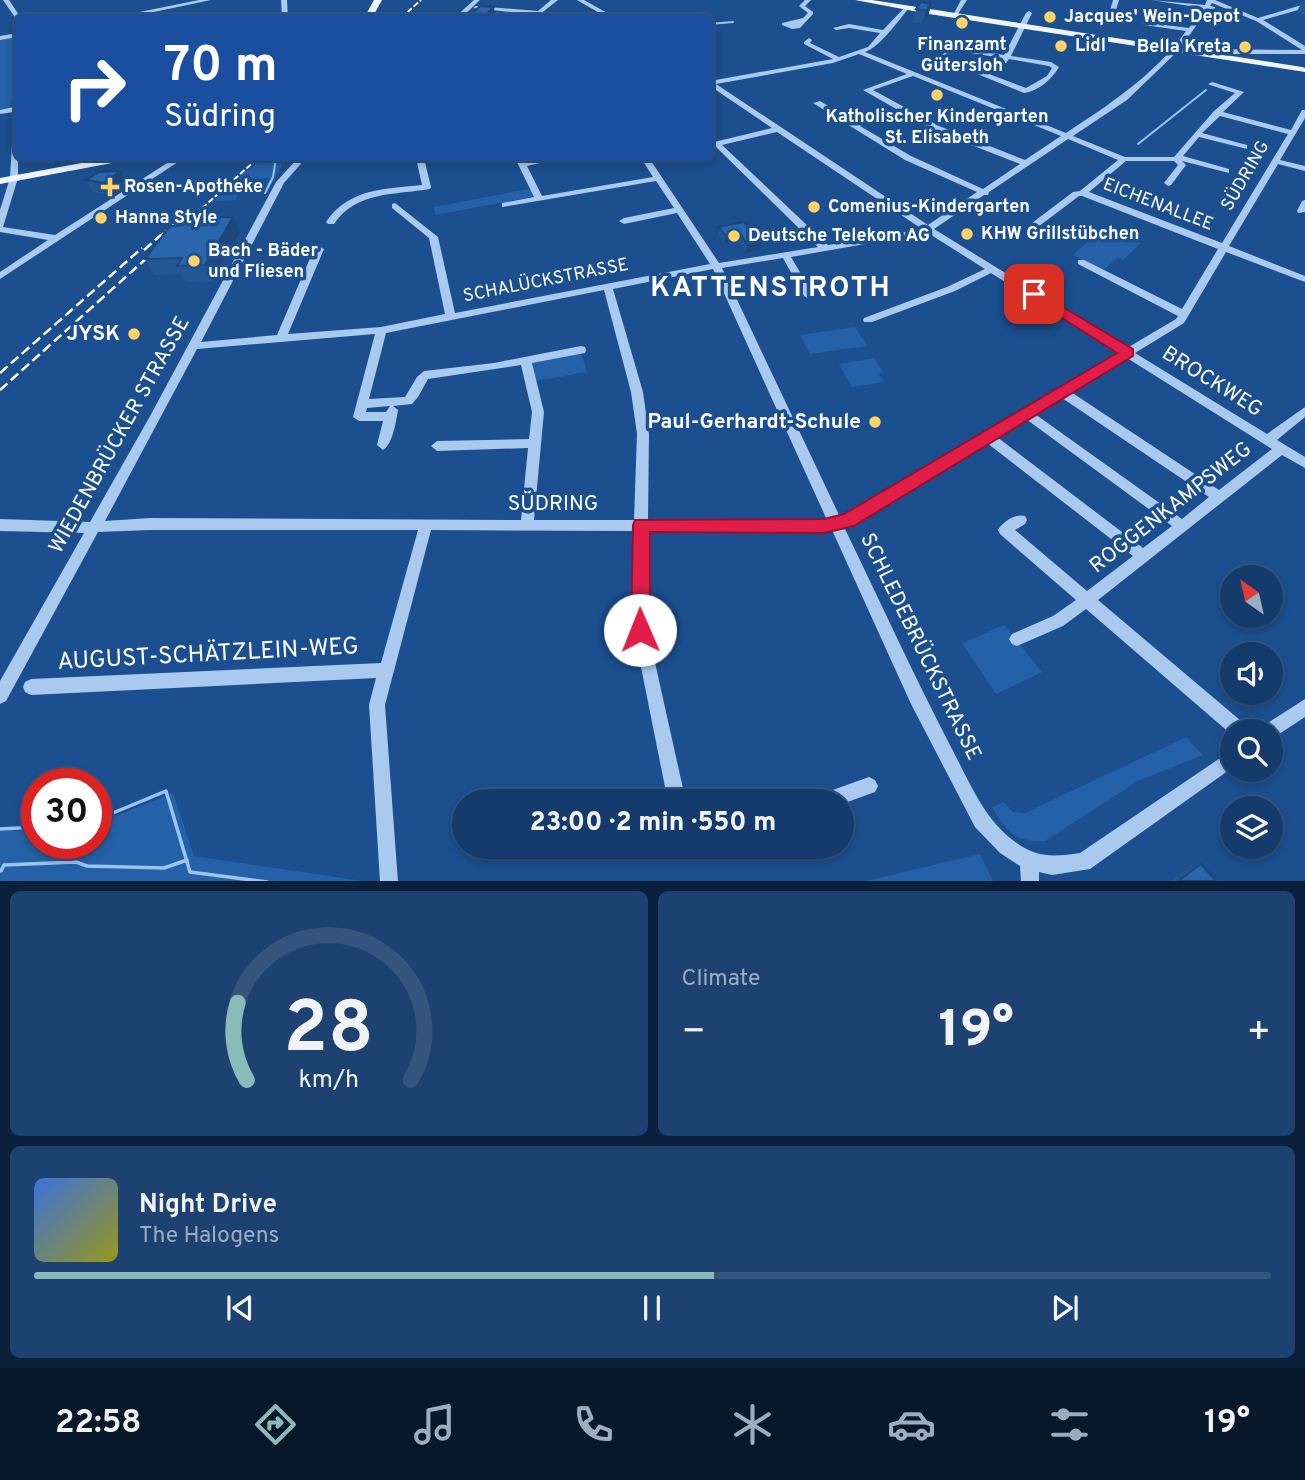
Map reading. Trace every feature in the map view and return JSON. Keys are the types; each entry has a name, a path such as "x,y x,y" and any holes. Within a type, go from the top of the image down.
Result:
{"main road":[{"path":"859,0 1304,71"},
{"path":"0,181 107,161"}],"street":[{"path":"134,14 208,0"},
{"path":"476,4 485,0"},
{"path":"541,14 555,0"},
{"path":"580,0 606,14"},
{"path":"805,19 811,13 802,6 808,0"},
{"path":"954,16 964,0"},
{"path":"1114,10 1116,0"},
{"path":"1154,0 1209,3 1231,9 1258,20 1305,51"},
{"name":"SCHALÜCKSTRASSE","path":"194,346 381,330 716,266 929,230 1124,98 1175,51 1209,3"},
{"path":"476,4 534,14"},
{"path":"1258,20 1305,6"},
{"path":"714,82 839,59 859,52 875,45 906,8"},
{"path":"984,74 997,68 1006,57 1029,13"},
{"path":"1144,23 1191,30"},
{"path":"836,28 849,26 885,32"},
{"path":"809,40 806,43 811,47 839,59"},
{"path":"949,48 953,48 1056,67 1050,77 1027,91 984,74 943,59 949,48"},
{"path":"1194,54 1195,51 1305,51"},
{"name":"EICHENALLEE","path":"859,52 1124,159 1083,193 1305,279"},
{"path":"912,74 867,90 936,128 1027,164"},
{"path":"1177,158 1217,113 1240,92 1212,84"},
{"name":"BROCKWEG","path":"714,86 929,230 1305,463"},
{"path":"817,103 908,158 985,193"},
{"path":"854,125 902,111"},
{"name":"SÜDRING","path":"0,525 642,525 836,524 848,521 1175,324 1184,314 1305,112"},
{"path":"1217,113 1292,132"},
{"path":"714,145 779,129"},
{"path":"1197,134 1244,147"},
{"path":"714,146 825,248"},
{"path":"1168,183 1182,165 1177,158"},
{"path":"1124,159 1177,158 1226,171"},
{"path":"15,161 14,178 0,227 54,238"},
{"path":"0,276 54,238 128,194 176,161"},
{"path":"289,161 291,169"},
{"name":"WIEDENBRÜCKER STRASSE","path":"0,696 194,346 275,193 299,161"},
{"name":"WIEDENBRÜCKER STRASSE","path":"275,193 308,161"},
{"path":"331,222 337,211 354,200 427,187 421,161"},
{"path":"521,161 540,199"},
{"name":"SCHLEDEBRÜCKSTRASSE","path":"647,161 716,266 913,690 970,803 981,821 1006,847 1029,861"},
{"path":"1275,161 1305,169"},
{"path":"505,205 659,178"},
{"path":"1035,225 1076,194 1083,193"},
{"path":"395,205 433,237 451,317"},
{"path":"624,221 679,210"},
{"path":"281,338 319,248"},
{"path":"785,254 809,296"},
{"path":"1081,262 1184,314"},
{"path":"868,320 951,289 992,268"},
{"path":"608,287 637,392 643,434 639,622 674,789"},
{"path":"381,330 359,416 393,409 412,398 420,379 428,374 526,362 581,350"},
{"path":"526,362 538,412 527,525"},
{"path":"1062,392 1219,497"},
{"path":"383,445 393,409"},
{"name":"ROGGENKAMPSWEG","path":"1268,440 1305,411"},
{"path":"1026,413 1182,526"},
{"path":"988,437 1143,556"},
{"path":"437,446 534,443"},
{"name":"ROGGENKAMPSWEG","path":"1017,639 1058,621 1282,448"},
{"name":"ROGGENKAMPSWEG","path":"1020,520 1005,530 1226,719"},
{"path":"389,881 377,705 426,524"},
{"name":"AUGUST-SCHÄTZLEIN-WEG","path":"31,687 386,670"},
{"path":"1283,722 1305,706"},
{"path":"1030,881 1029,861 1052,866 1083,862 1220,766"},
{"path":"854,791 869,786"}],"shaded area":[{"path":"14,39 11,108 0,110 0,40"},
{"path":"259,161 280,161 282,165 267,193 263,193 270,178 249,183 235,200 214,201"},
{"path":"529,189 536,196 435,215 434,207"},
{"path":"1104,228 1141,243 1123,260 1118,258 1102,271 1073,255"},
{"path":"855,327 867,346 810,354 800,335"},
{"path":"581,352 587,372 536,381 532,366 536,360"},
{"path":"874,358 883,373 879,374 884,382 852,387 839,364"},
{"path":"1004,625 1042,672 996,694 962,643"},
{"path":"1186,737 1203,755 1138,781 1045,841 1019,837 1007,828 992,807 1004,802 1013,812 1025,813"},
{"path":"173,793 194,856 363,881 0,881 0,831 21,830 21,859 112,859 112,818"},
{"path":"980,854 993,881 866,881"}],"building":[{"path":"921,2 931,4 926,11 916,9"},
{"path":"480,6 494,7 486,14 472,14"},
{"path":"121,171 103,183 86,180 99,172"},
{"path":"233,217 205,265 177,266 182,258 145,259 170,226 183,225 188,218"},
{"path":"744,222 761,243 747,245 739,232 725,235 719,227"},
{"path":"1201,864 1216,881 1178,881"}],"waterway":[{"path":"714,24 733,22"},
{"path":"1138,144 1206,90"},
{"path":"265,193 273,177 276,161"},
{"path":"112,813 166,791 186,860"},
{"path":"0,829 21,828"},
{"path":"1,871 4,865 76,862 87,866 164,868 186,860"},
{"path":"186,860 190,872 259,881"}],"railway":[{"path":"405,14 421,0"},
{"path":"177,231 255,161"},
{"path":"159,237 181,218"},
{"path":"144,250 161,235"},
{"path":"0,390 159,247"},
{"path":"0,373 142,248"}],"place":[{"name":"Jacques' Wein-Depot","path":"1050,17"},
{"name":"Finanzamt Gütersloh","path":"962,23"},
{"name":"Lidl","path":"1061,46"},
{"name":"Bella Kreta","path":"1245,47"},
{"name":"Katholischer Kindergarten St. Elisabeth","path":"937,95"},
{"name":"Rosen-Apotheke","path":"110,187"},
{"name":"Comenius-Kindergarten","path":"814,207"},
{"name":"Hanna Style","path":"101,218"},
{"name":"KHW Grillstübchen","path":"967,234"},
{"name":"Deutsche Telekom AG","path":"734,236"},
{"name":"Bach - Bäder und Fliesen","path":"194,261"},
{"name":"JYSK","path":"134,334"},
{"name":"Paul-Gerhardt-Schule","path":"875,422"}],"district":[{"name":"KATTENSTROTH","path":"771,289"}],"route":[{"path":"640,630 642,525 824,526 848,521 1128,353 1034,294"}]}
